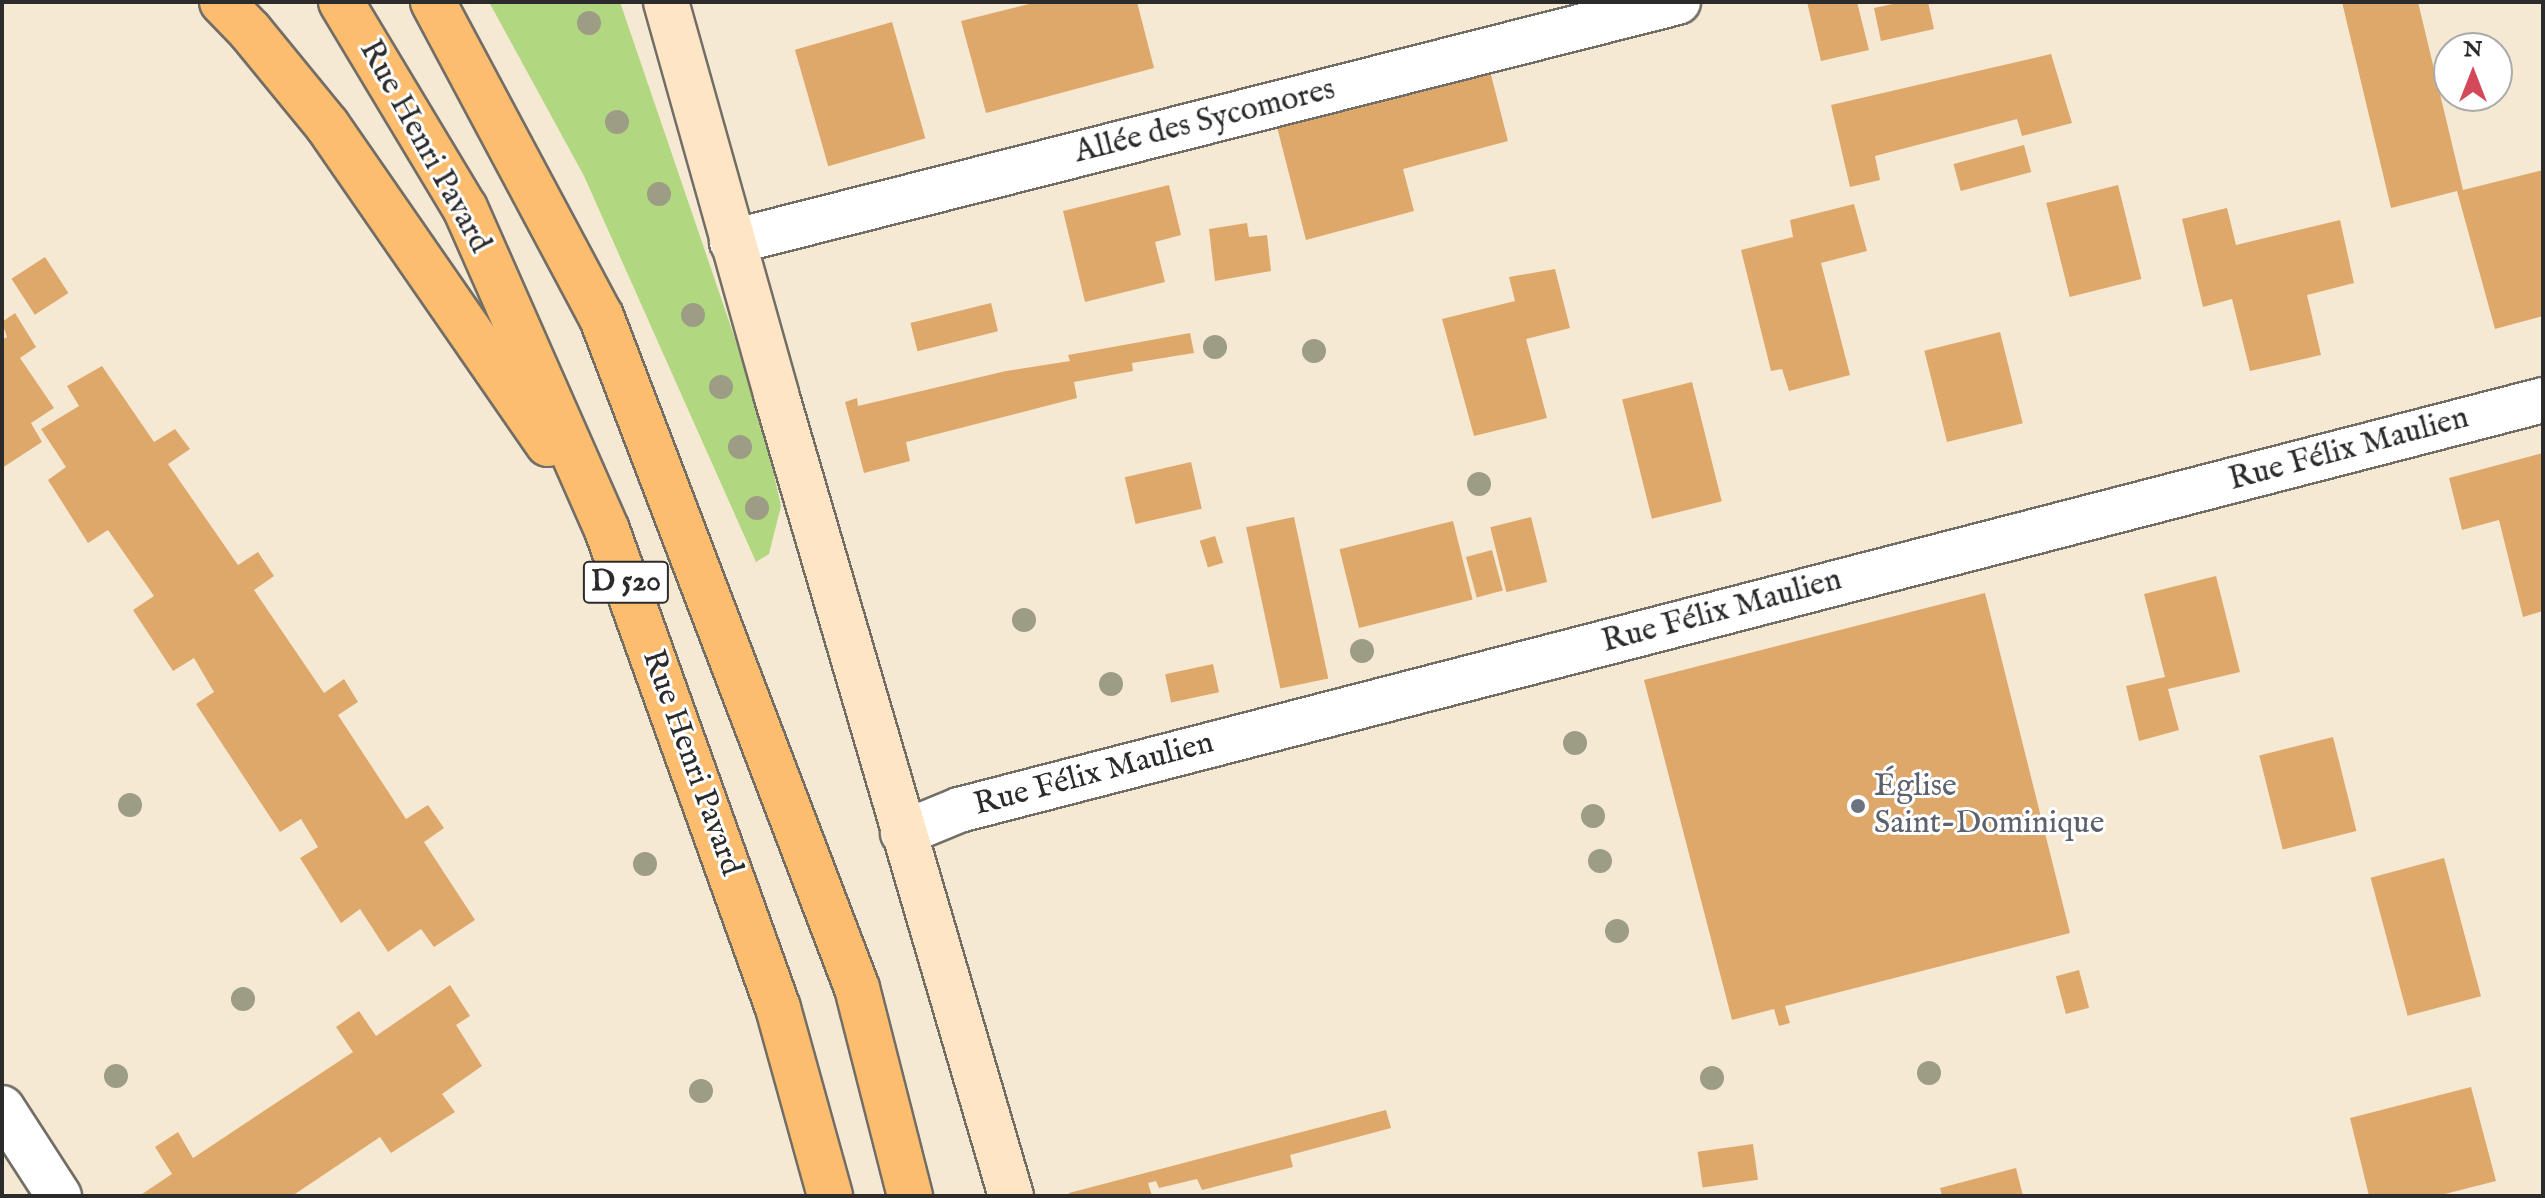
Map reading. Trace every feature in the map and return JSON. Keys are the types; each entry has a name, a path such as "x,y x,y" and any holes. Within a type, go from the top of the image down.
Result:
{"main road":[{"path":"222,2 250,31 327,125 607,530"},
{"name":"Rue Henri Pavard","path":"341,2 465,208 607,530 778,1008 830,1196"},
{"name":"D 520","path":"433,2 601,316 857,988 910,1196"}],"street":[{"name":"Allée des Sycomores","path":"732,242 1678,2"},
{"path":"667,4 732,242 1011,1196"},
{"name":"Rue Félix Maulien","path":"903,833 959,810 2543,400"},
{"path":"2,1108 59,1196"}],"green space":[{"path":"489,2 620,2 760,412 781,506 769,554 756,562 584,176"}],"building":[{"path":"1037,2 1137,2 1154,68 986,113 961,21"},
{"path":"1807,2 1857,2 1869,50 1821,61"},
{"path":"1902,2 1928,2 1934,29 1881,41 1874,8"},
{"path":"2342,2 2418,2 2433,65 2433,112 2444,112 2463,190 2543,170 2543,316 2495,329 2457,191 2391,208"},
{"path":"892,22 925,138 828,166 795,50"},
{"path":"2051,54 2072,123 2022,136 2017,119 1875,156 1880,180 1850,187 1831,105"},
{"path":"1490,71 1508,141 1403,169 1414,211 1306,240 1277,127"},
{"path":"2024,145 2031,172 1961,191 1953,164"},
{"path":"1169,185 1181,235 1155,242 1165,282 1085,302 1063,211"},
{"path":"2118,185 2141,279 2070,297 2046,203"},
{"path":"1854,204 1867,251 1821,263 1850,375 1789,391 1782,369 1771,371 1741,250 1793,237 1790,220"},
{"path":"2227,208 2236,245 2340,220 2354,283 2307,295 2321,355 2250,371 2232,299 2203,307 2182,219"},
{"path":"1247,223 1249,237 1267,235 1271,271 1215,281 1209,229"},
{"path":"45,257 68,293 35,315 11,279"},
{"path":"1555,269 1570,328 1526,339 1547,418 1474,436 1442,319 1515,301 1509,277"},
{"path":"991,303 998,331 917,351 910,323"},
{"path":"15,313 36,347 20,358 54,408 31,423 42,442 2,468 2,340 7,337 2,322"},
{"path":"2000,332 2023,423 1947,442 1924,351"},
{"path":"1190,333 1194,353 1132,363 1133,371 1074,382 1077,398 906,442 910,461 864,473 845,402 857,398 858,406 1006,371 1070,361 1068,355"},
{"path":"102,366 154,442 175,429 190,449 168,464 238,565 258,552 274,576 254,590 324,693 344,679 358,702 338,715 406,819 428,805 444,828 424,842 475,920 434,947 421,929 388,952 360,909 341,923 300,858 318,847 301,819 280,832 196,704 214,692 194,658 173,671 133,610 154,596 108,530 88,543 48,480 66,467 41,429 79,406 67,386"},
{"path":"1692,382 1722,501 1652,519 1622,399"},
{"path":"2543,453 2543,611 2523,617 2499,520 2462,530 2449,478"},
{"path":"1191,462 1202,509 1136,524 1125,477"},
{"path":"1294,517 1328,678 1280,689 1246,527"},
{"path":"1531,517 1547,582 1506,592 1490,527"},
{"path":"1453,521 1473,600 1359,628 1339,549"},
{"path":"1215,536 1223,563 1208,567 1200,541"},
{"path":"1492,550 1503,591 1477,598 1466,557"},
{"path":"2216,576 2240,672 2168,689 2179,730 2139,741 2126,686 2165,677 2144,594"},
{"name":"Église Saint-Dominique","path":"1985,593 2070,933 1785,1006 1790,1023 1779,1026 1774,1009 1732,1020 1644,680"},
{"path":"1213,664 1219,692 1171,703 1165,674"},
{"path":"2333,737 2356,831 2283,850 2259,755"},
{"path":"2444,858 2481,996 2408,1016 2371,878"},
{"path":"2079,970 2089,1008 2066,1014 2056,976"},
{"path":"450,985 470,1016 456,1025 482,1066 442,1094 455,1112 391,1153 380,1137 292,1196 139,1196 172,1174 155,1147 178,1132 193,1158 353,1052 336,1027 359,1011 376,1036"},
{"path":"2471,1087 2496,1181 2437,1196 2369,1196 2350,1118"},
{"path":"1386,1110 1391,1128 1290,1155 1293,1167 1202,1190 1197,1179 1159,1188 1156,1181 1148,1183 1152,1196 1070,1196 1069,1193"},
{"path":"1753,1144 1758,1180 1703,1187 1698,1152"},
{"path":"2016,1168 2023,1196 1942,1196 1940,1188"}],"place":[{"name":"Église Saint-Dominique","path":"1858,806"}]}
